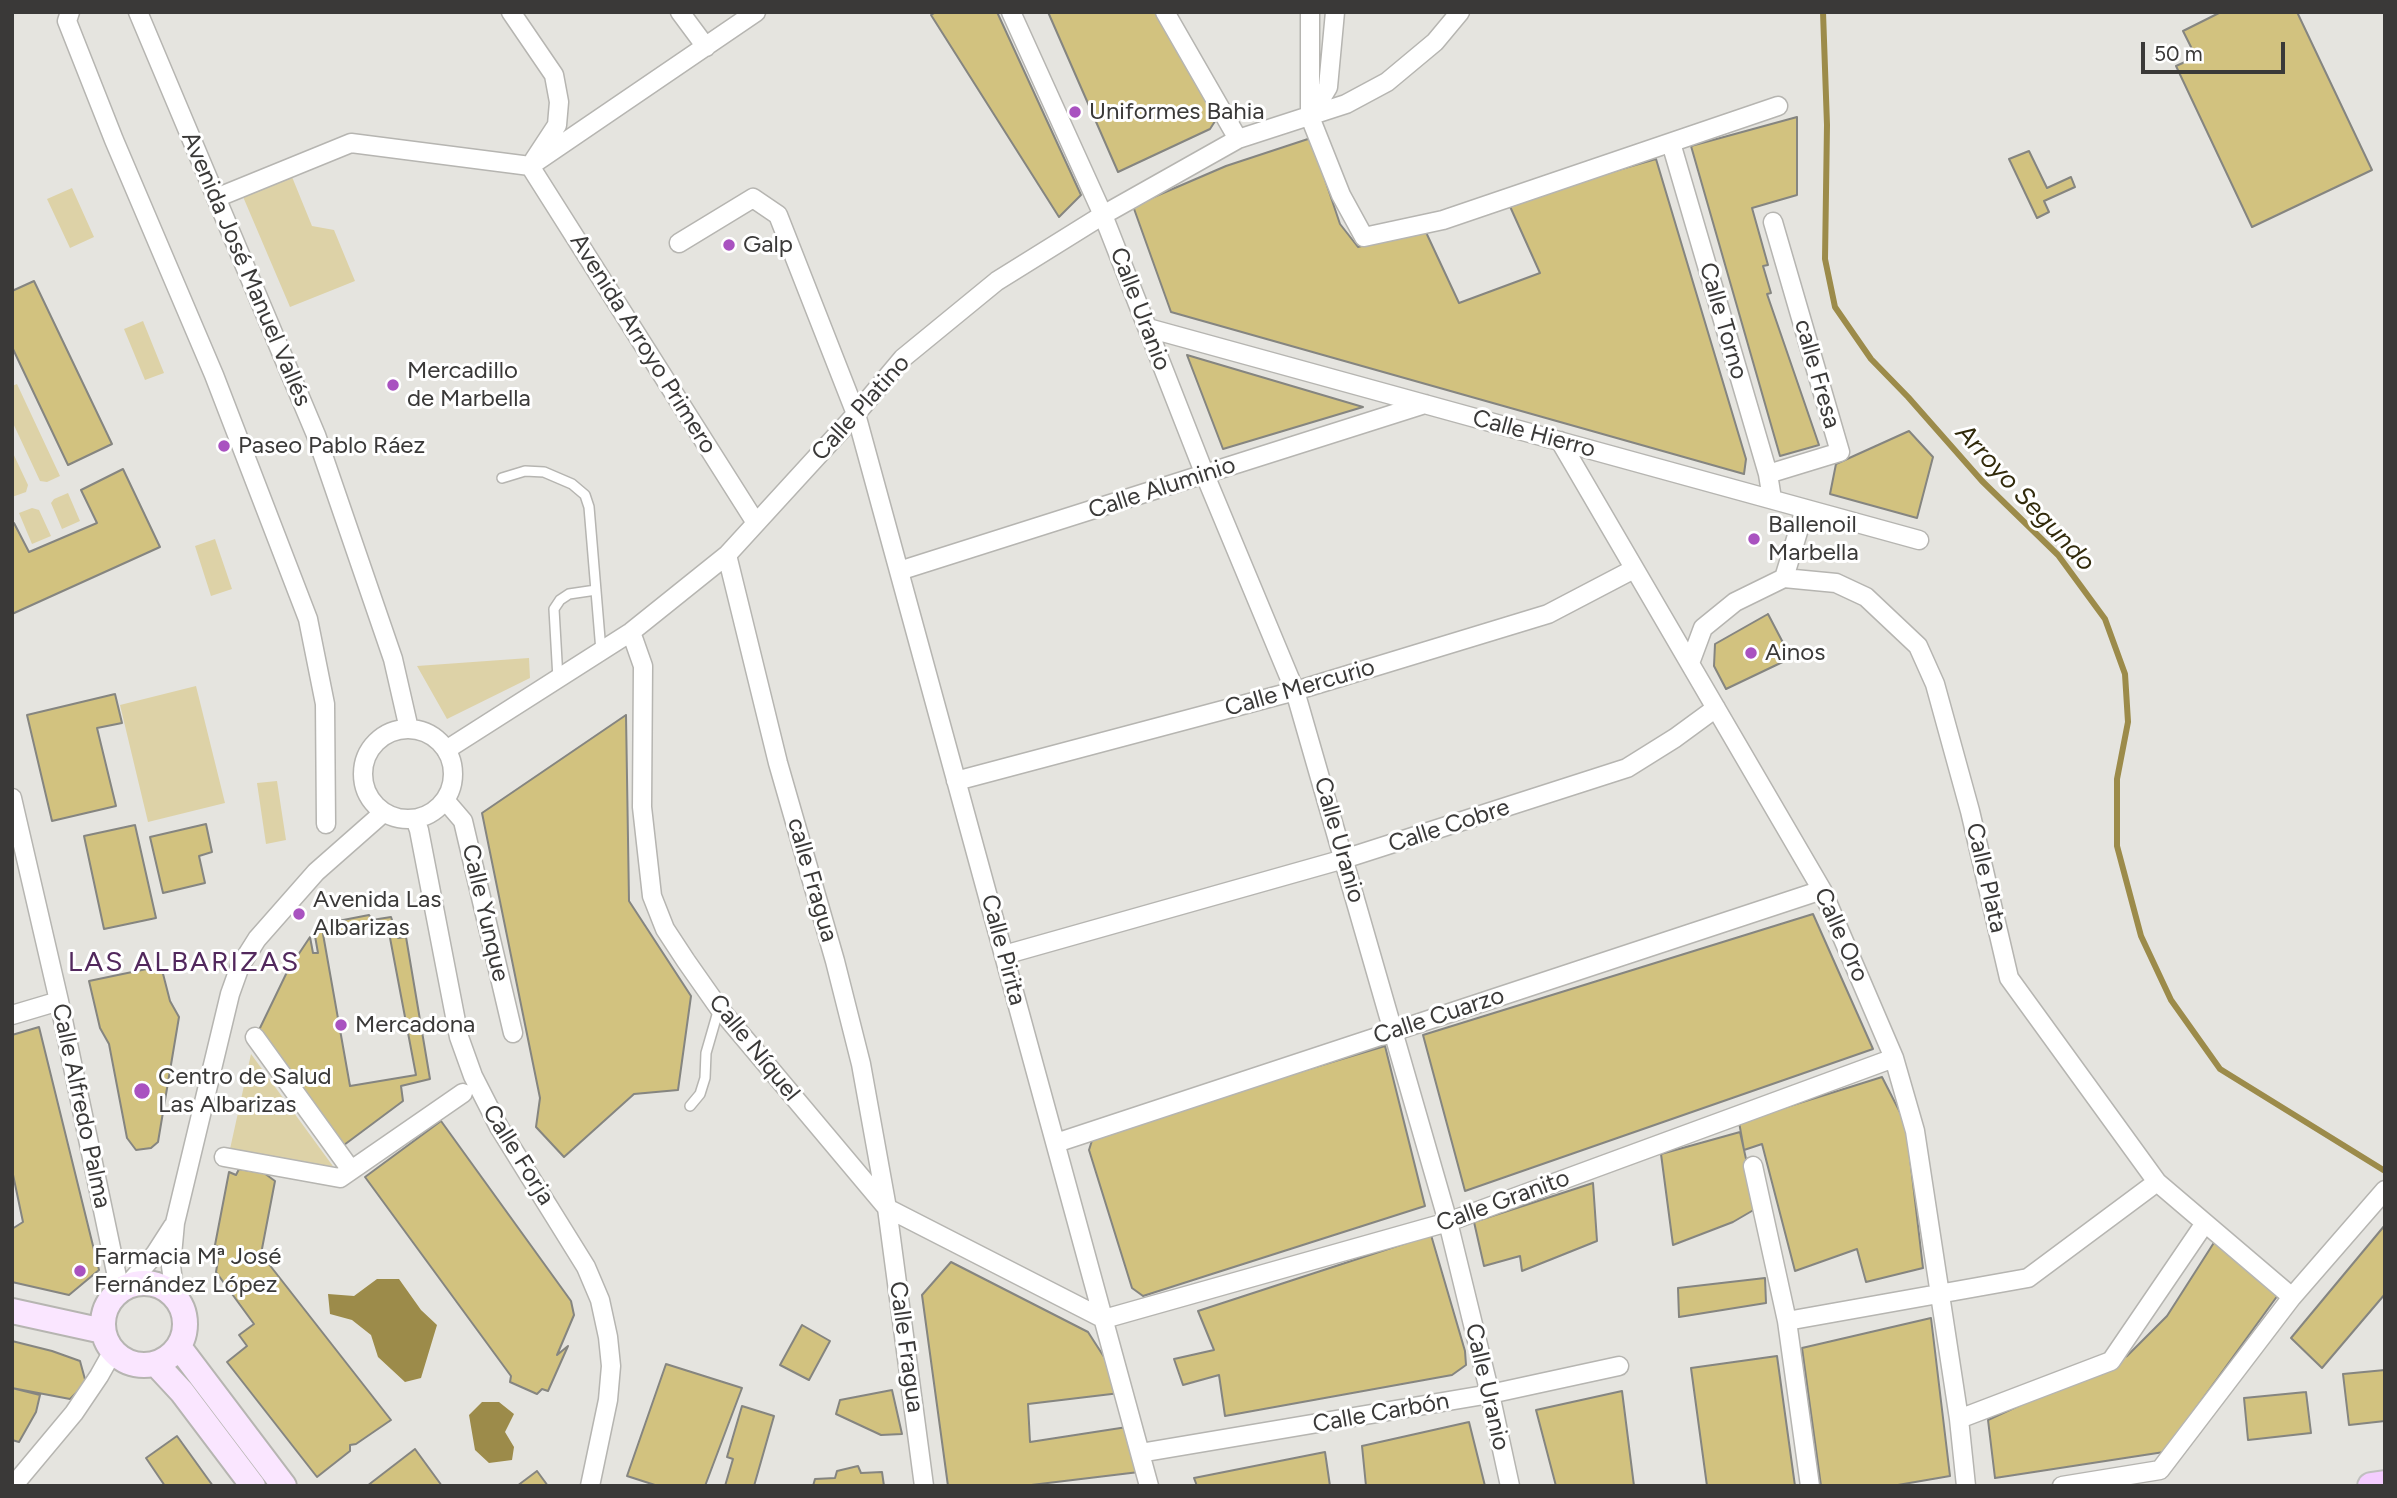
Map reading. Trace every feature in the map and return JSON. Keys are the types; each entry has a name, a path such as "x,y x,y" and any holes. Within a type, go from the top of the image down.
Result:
{"main road":[{"path":"12,1311 108,1341 129,1363 143,1366 169,1358 179,1347 185,1334 183,1308 165,1288 139,1283 123,1289 107,1305 103,1318 108,1341"},
{"path":"179,1347 284,1486"},
{"path":"156,1364 182,1392 253,1486"},
{"path":"2371,1486 2385,1484"}],"street":[{"path":"71,12 67,21 114,140 214,375 308,618 325,704 326,824"},
{"name":"Avenida José Manuel Vallés","path":"138,12 316,435 393,659 409,729"},
{"path":"511,12 554,75 559,102 557,125 530,166"},
{"path":"680,12 706,47"},
{"path":"216,198 351,143 530,166 756,12"},
{"name":"Calle Uranio","path":"1010,12 1103,215 1205,475 1295,691 1448,1222 1510,1486"},
{"path":"1165,12 1238,139"},
{"path":"1310,12 1310,117 1341,195 1364,237 1443,220 1778,106"},
{"path":"1310,117 1328,88 1335,12"},
{"name":"Calle Platino","path":"446,750 631,632 727,555 856,414 903,358 997,281 1103,215 1238,139 1346,104 1387,82 1435,42 1460,12"},
{"name":"Calle Torno","path":"1671,143 1768,474 1772,499"},
{"name":"Avenida Arroyo Primero","path":"530,166 757,523"},
{"name":"Calle Pirita","path":"679,243 753,198 778,215 856,414 1149,1486"},
{"name":"calle Fresa","path":"1768,474 1840,452 1773,222"},
{"name":"Calle Hierro","path":"1148,328 1919,540"},
{"name":"Calle Aluminio","path":"899,571 1425,404"},
{"name":"Calle Oro","path":"1560,441 1822,890 1894,1058 1915,1131 1959,1419 1966,1486"},
{"path":"1689,663 1703,628 1735,602 1784,578 1805,509"},
{"name":"calle Fragua","path":"727,555 778,763 861,1064 887,1208"},
{"name":"Calle Mercurio","path":"956,781 1295,691 1548,614 1634,569"},
{"name":"Calle Plata","path":"1784,578 1836,583 1866,597 1918,646 1935,684 1970,811 2009,978 2157,1182 2292,1297"},
{"name":"Calle Níquel","path":"631,632 643,666 642,807 652,896 665,929 719,1009 887,1208 1104,1319"},
{"name":"Calle Cobre","path":"1004,955 1345,859 1627,768 1716,708"},
{"path":"409,729 427,733 438,740 446,750 453,775 451,788 436,809 415,819 404,819 383,813 366,792 362,778 363,762 377,741 388,733 409,729"},
{"name":"Calle Alfredo Palma","path":"12,798 123,1289"},
{"name":"Calle Yunque","path":"445,800 463,821 513,1033"},
{"path":"175,1296 171,1266 175,1223 230,993 240,966 257,939 316,872 383,813"},
{"name":"Calle Forja","path":"415,819 460,1037 472,1076 499,1127 579,1255 600,1300 611,1366 608,1400 590,1486"},
{"name":"Calle Cuarzo","path":"1055,1143 1822,890"},
{"path":"12,1015 59,1001"},
{"path":"255,1037 351,1170"},
{"name":"Calle Granito","path":"1104,1319 1448,1222 1894,1058"},
{"path":"224,1157 340,1178 463,1093"},
{"path":"1753,1166 1787,1321 1810,1486"},
{"path":"1787,1321 2028,1278 2157,1182"},
{"path":"2062,1486 2160,1470 2292,1297 2384,1191"},
{"name":"Calle Fragua","path":"887,1208 924,1486"},
{"path":"123,1289 159,1247 175,1223"},
{"path":"1959,1419 2110,1361 2204,1223"},
{"path":"13,1486 74,1413 99,1376 108,1341"},
{"name":"Calle Carbón","path":"1140,1453 1490,1394 1619,1366"}],"lane":[{"path":"502,478 525,471 544,472 572,484 585,495 590,506 601,651"},
{"path":"558,679 554,609 560,600 569,594 596,590"},
{"path":"691,1106 700,1094 705,1078 706,1053 719,1009"}],"shaded area":[{"path":"290,172 312,226 334,230 355,281 290,307 241,192"},
{"path":"72,188 94,237 70,248 47,199"},
{"path":"143,321 164,373 145,380 124,329"},
{"path":"17,384 60,476 47,482 40,481 12,421 12,386"},
{"path":"12,451 28,485 26,492 12,497"},
{"path":"68,493 80,521 62,529 51,503"},
{"path":"32,508 39,510 51,536 32,544 19,513"},
{"path":"215,539 232,589 211,596 195,546"},
{"path":"529,658 530,678 447,719 417,666"},
{"path":"196,686 225,803 148,822 120,705"},
{"path":"277,781 286,840 266,844 257,783"},
{"path":"251,1054 335,1169 230,1149"},
{"path":"377,1279 399,1279 421,1310 437,1325 421,1378 405,1382 378,1357 371,1335 352,1320 330,1314 328,1294 354,1296"},
{"path":"482,1402 499,1402 514,1414 505,1432 514,1447 512,1460 489,1463 475,1450 469,1415"}],"building":[{"path":"936,12 997,12 1081,195 1059,217 931,15"},
{"path":"1048,12 1156,12 1219,115 1210,129 1118,172"},
{"path":"2221,12 2297,12 2372,170 2252,227 2176,66 2196,57 2183,31"},
{"path":"1797,117 1797,195 1752,208 1768,265 1763,266 1771,293 1767,294 1819,445 1780,456 1691,146"},
{"path":"1311,138 1340,224 1358,247 1424,228 1459,303 1540,273 1508,202 1656,159 1746,459 1744,474 1171,312 1133,206 1226,166"},
{"path":"2029,151 2047,188 2071,177 2075,187 2044,201 2049,212 2037,218 2009,159"},
{"path":"34,281 112,444 68,465 12,347 12,291"},
{"path":"1187,355 1363,407 1223,449"},
{"path":"1909,431 1933,457 1917,518 1830,494 1836,464"},
{"path":"123,469 160,547 12,614 12,524 14,523 29,552 97,523 81,490"},
{"name":"Ainos","path":"1768,614 1791,658 1726,689 1714,666 1715,644"},
{"path":"115,694 122,723 97,728 116,806 52,821 27,715"},
{"path":"626,715 629,901 691,996 678,1090 634,1094 564,1157 536,1127 540,1098 482,813"},
{"path":"206,824 212,852 199,856 205,883 163,893 150,837"},
{"path":"135,825 156,918 104,929 84,836"},
{"path":"1813,914 1873,1049 1465,1191 1423,1035"},
{"name":"Mercadona","path":"369,915 372,920 391,917 398,938 406,937 430,1079 401,1086 403,1101 344,1145 259,1030 288,970 310,937 313,953 318,953 315,936 319,930 339,926 338,921"},
{"path":"387,922 416,1075 350,1086 323,934 362,929"},
{"name":"Centro de Salud Las Albarizas","path":"161,966 170,1001 179,1017 158,1142 151,1148 136,1150 127,1138 109,1044 100,1028 89,981"},
{"path":"39,1027 99,1270 69,1295 12,1282 12,1229 23,1222 12,1170 12,1035"},
{"path":"1385,1046 1425,1206 1143,1296 1132,1288 1089,1150 1094,1134"},
{"path":"1882,1077 1906,1124 1923,1268 1866,1282 1857,1249 1795,1271 1762,1144 1744,1150 1739,1122"},
{"path":"441,1121 571,1301 574,1315 557,1355 568,1346 548,1391 542,1389 537,1394 510,1382 511,1376 365,1177"},
{"path":"1740,1132 1757,1208 1733,1222 1673,1245 1661,1154"},
{"path":"239,1169 264,1173 275,1181 261,1254 391,1420 356,1444 350,1445 350,1451 317,1477 227,1362 247,1346 239,1335 254,1324 216,1272 220,1248 215,1245 229,1172 236,1175"},
{"path":"1593,1183 1597,1241 1522,1271 1520,1256 1484,1266 1474,1222"},
{"path":"2385,1225 2385,1294 2322,1368 2291,1338"},
{"path":"1431,1235 1465,1351 1466,1365 1452,1375 1225,1416 1219,1375 1183,1385 1174,1359 1214,1350 1198,1311"},
{"path":"2215,1241 2278,1295 2164,1452 1995,1478 1988,1420 2127,1356 2167,1316"},
{"path":"951,1262 1088,1332 1106,1360 1120,1393 1028,1404 1030,1442 1127,1427 1139,1472 1023,1486 948,1486 922,1295"},
{"path":"1765,1278 1766,1303 1679,1317 1678,1288"},
{"path":"1931,1318 1950,1476 1892,1486 1821,1486 1802,1348"},
{"path":"802,1325 830,1341 809,1380 780,1365"},
{"path":"12,1341 80,1361 86,1383 70,1399 12,1388"},
{"path":"1777,1356 1795,1486 1707,1486 1691,1368"},
{"path":"666,1364 742,1388 705,1486 658,1486 627,1476"},
{"path":"2385,1370 2385,1421 2349,1425 2343,1374"},
{"path":"12,1388 40,1395 36,1412 19,1442 12,1440"},
{"path":"892,1390 902,1434 881,1435 836,1414 840,1400"},
{"path":"1622,1391 1634,1486 1556,1486 1536,1410"},
{"path":"2306,1392 2311,1433 2248,1440 2244,1398"},
{"path":"742,1406 774,1416 754,1486 725,1486 733,1459 727,1457"},
{"path":"1469,1422 1485,1486 1366,1486 1362,1446"},
{"path":"177,1436 213,1486 165,1486 146,1458"},
{"path":"415,1449 442,1486 367,1486"},
{"path":"1325,1452 1330,1486 1197,1486 1194,1478"},
{"path":"858,1466 861,1473 882,1472 884,1486 813,1486 815,1479 835,1478 837,1471"},
{"path":"537,1471 548,1486 517,1486"}],"waterway":[{"name":"Arroyo Segundo","path":"1823,12 1827,125 1825,259 1835,307 1871,359 1982,481 2058,555 2105,619 2125,674 2128,722 2117,779 2117,846 2141,936 2171,1000 2220,1069 2385,1171"}],"place":[{"name":"Uniformes Bahia","path":"1075,112"},
{"name":"Galp","path":"729,245"},
{"name":"Mercadillo de Marbella","path":"393,385"},
{"name":"Paseo Pablo Ráez","path":"224,446"},
{"name":"Ballenoil Marbella","path":"1754,539"},
{"name":"Ainos","path":"1751,653"},
{"name":"Avenida Las Albarizas","path":"299,914"},
{"name":"Mercadona","path":"341,1025"},
{"name":"Centro de Salud Las Albarizas","path":"142,1091"},
{"name":"Farmacia Mª José Fernández López","path":"80,1271"}],"district":[{"name":"LAS ALBARIZAS","path":"184,963"}]}
